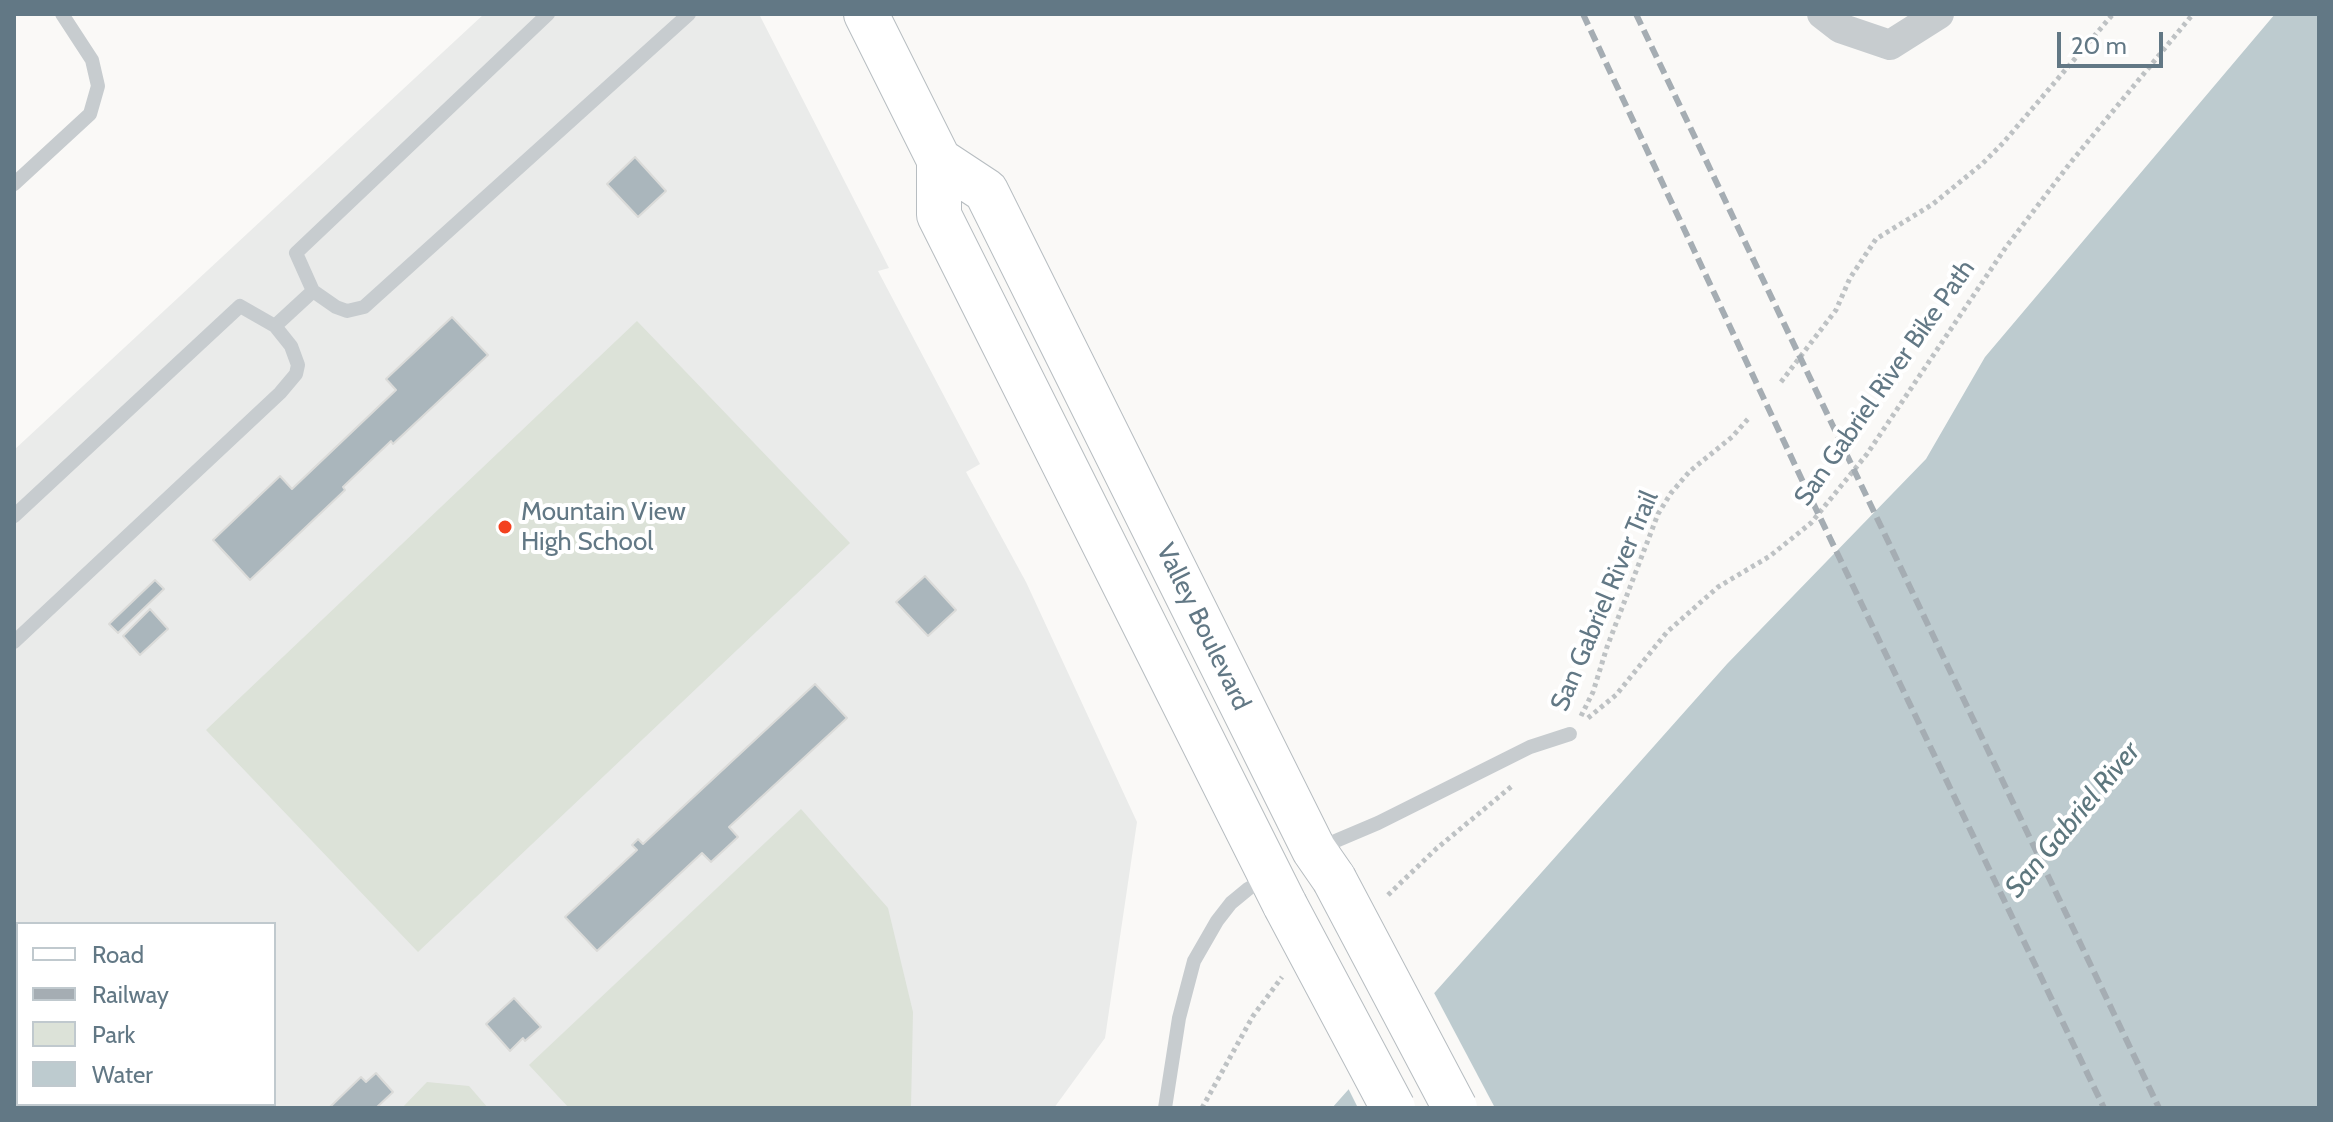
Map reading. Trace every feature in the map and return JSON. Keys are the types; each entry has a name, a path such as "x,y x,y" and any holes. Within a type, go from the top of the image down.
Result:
{"main road":[{"name":"Valley Boulevard","path":"866,14 939,160 939,215 1278,890 1393,1108"},
{"name":"Valley Boulevard","path":"939,160 986,191 1324,864 1455,1108"}],"street":[{"path":"1822,14 1840,28 1890,45 1939,14"}],"lane":[{"path":"14,184 90,114 98,86 92,60 62,14"},
{"path":"548,14 296,253 313,291 347,311 364,307 689,14"},
{"path":"275,326 313,291"},
{"path":"14,516 240,306 275,326 291,346 298,365 296,374 280,393 14,642"},
{"path":"1324,864 1378,823 1530,747 1570,734"},
{"path":"1165,1108 1179,1018 1194,961 1231,903 1248,889 1278,890"}],"path":[{"path":"1781,382 1836,310 1850,278 1876,239 1933,204 1982,164 2113,14"},
{"name":"San Gabriel River Bike Path","path":"1570,734 1616,695 1667,632 1708,596 1770,556 1811,523 1867,454 2006,247 2071,162 2193,14"},
{"name":"San Gabriel River Trail","path":"1570,734 1593,692 1658,514 1690,471 1732,437 1748,419"}],"shaded area":[{"name":"Mountain View High School","path":"484,14 759,14 889,268 878,271 980,464 966,472 1026,582 1137,822 1105,1038 1054,1108 14,1108 14,450"}],"green space":[{"path":"637,321 850,543 418,952 206,730"},
{"path":"801,809 888,908 913,1012 911,1108 569,1108 529,1065"},
{"path":"427,1082 469,1086 488,1108 402,1108"}],"water":[{"name":"San Gabriel River","path":"2275,14 2319,14 2319,1108 1332,1108 1727,664 1926,459 1985,357"}],"pier":[{"path":"1432,989 1495,1108 1358,1108 1347,1086"}],"building":[{"path":"635,157 666,191 638,217 607,184"},
{"path":"452,317 488,355 393,444 391,441 343,487 345,490 250,580 213,540 280,476 292,489 396,390 386,379"},
{"path":"925,576 956,610 928,636 896,602"},
{"path":"155,580 164,589 118,633 109,624"},
{"path":"150,609 168,629 140,655 123,636"},
{"path":"815,684 847,718 729,827 738,837 711,862 702,853 597,951 565,917 637,850 632,845 638,839 643,844"},
{"path":"514,998 541,1027 510,1051 486,1024"},
{"path":"376,1073 393,1092 376,1108 329,1108 361,1077 366,1082"}],"railway":[{"path":"1583,14 1803,482 2104,1108"},
{"path":"1636,14 2159,1108"}],"place":[{"name":"Mountain View High School","path":"505,527"}]}
